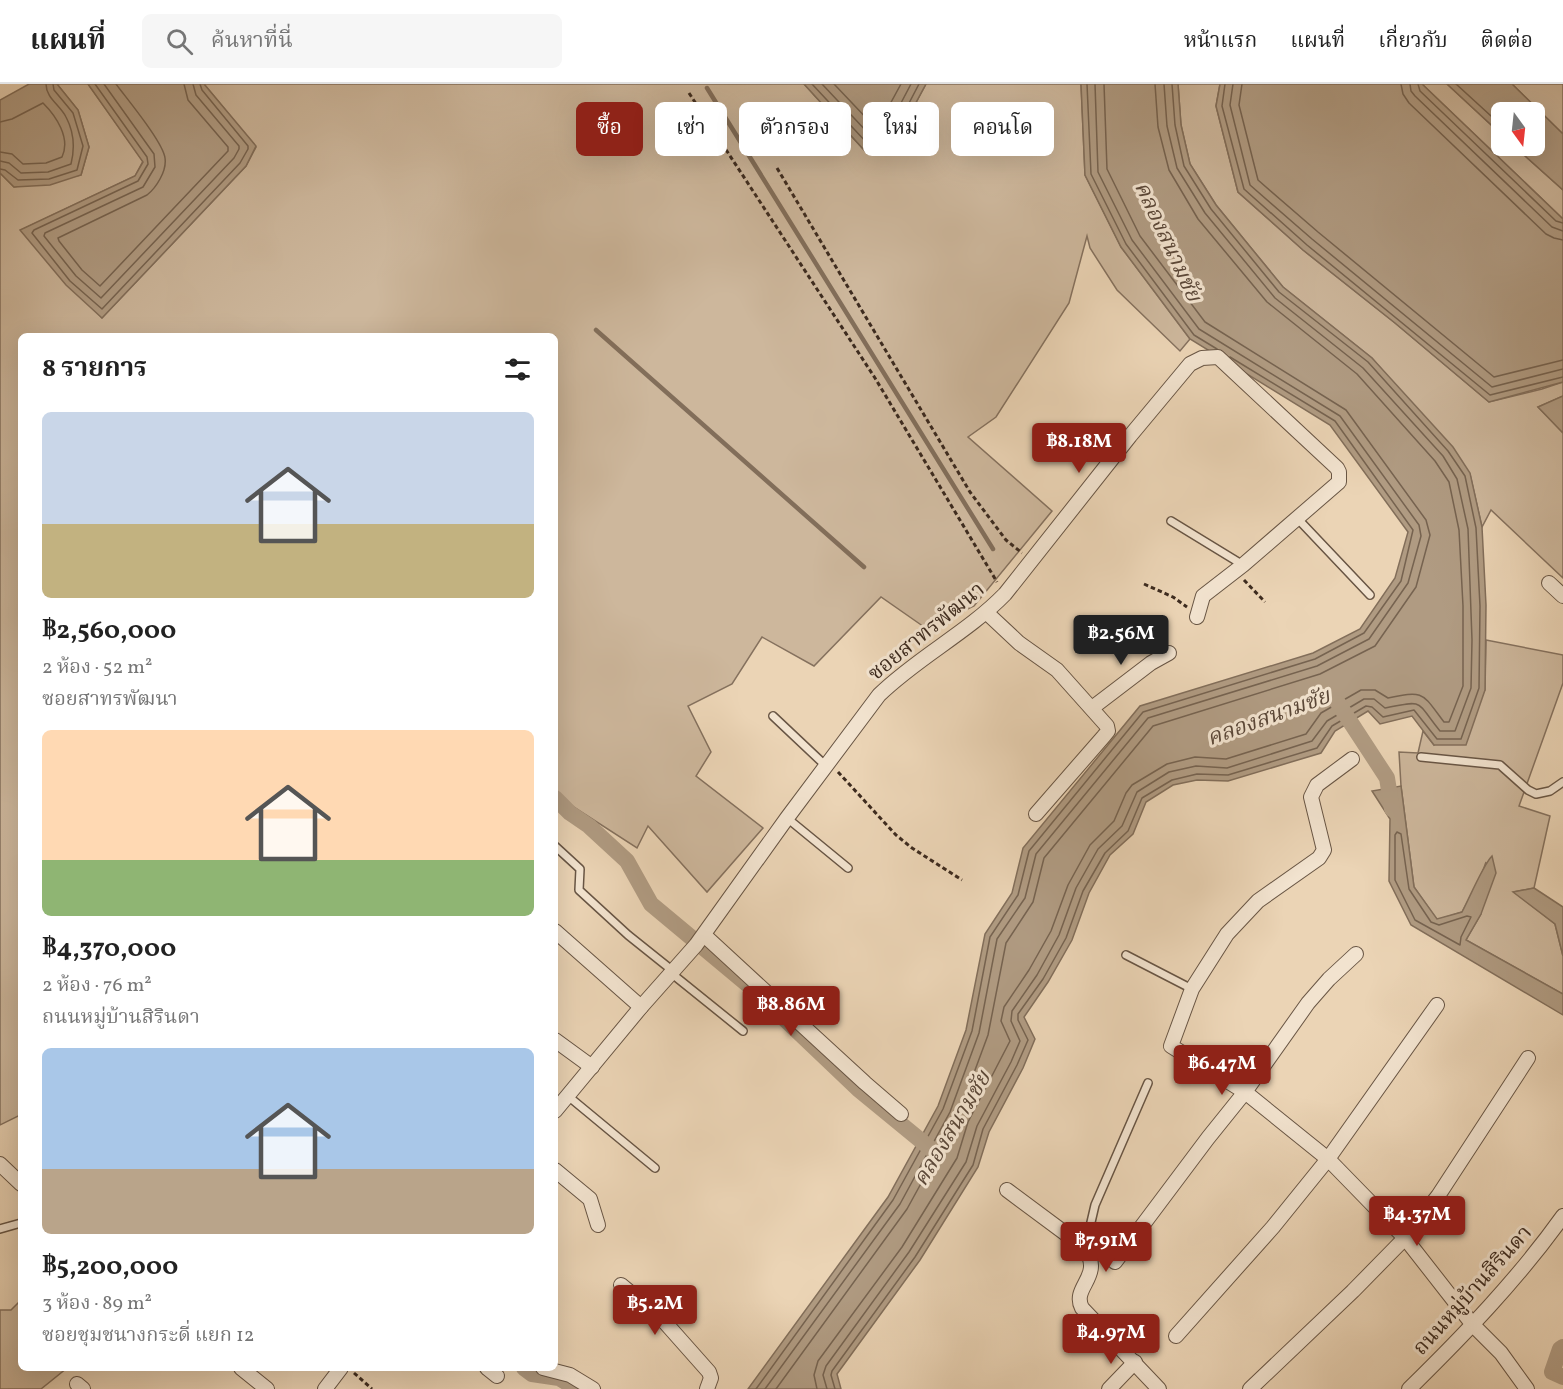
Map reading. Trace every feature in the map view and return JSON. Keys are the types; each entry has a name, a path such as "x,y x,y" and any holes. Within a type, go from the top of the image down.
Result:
{"street":[{"name":"ซอยสาทรพัฒนา","path":"558,1107 700,939 879,695 895,679 987,613 1005,594 1190,364 1210,357 1218,357 1337,468 1339,482 1240,568 1203,596 1197,617"},
{"path":"1549,583 1563,596"},
{"path":"987,613 1019,643 1057,669 1107,726 1108,731 1036,814"},
{"path":"1092,708 1151,663 1169,653"},
{"path":"1352,759 1317,785 1311,797 1324,850 1319,858 1258,901 1227,934 1191,989 1171,1047 1245,1092 1328,1159 1405,1238 1473,1325 1501,1353 1527,1389"},
{"path":"558,934 641,1007"},
{"path":"700,939 901,1114"},
{"path":"1115,1262 1245,1092 1308,1003 1356,954"},
{"path":"1176,1336 1273,1227 1328,1159 1437,1005"},
{"path":"558,1042 592,1066"},
{"path":"1250,1389 1405,1238 1438,1196 1528,1058"},
{"path":"0,1164 18,1181"},
{"path":"558,1172 590,1199 598,1225"},
{"path":"1007,1190 1085,1248 1090,1256 1092,1267 1089,1279 1080,1294 1079,1302 1082,1308 1159,1389"},
{"name":"ถนนหมู่บ้านสิรินดา","path":"1409,1389 1473,1325 1546,1240 1563,1216"},
{"path":"621,1285 662,1319 709,1372 711,1378 707,1389"},
{"path":"1109,1389 1135,1362"},
{"path":"245,1371 267,1389"},
{"path":"325,1389 339,1371"},
{"path":"555,1371 570,1375 593,1389"}],"lane":[{"path":"1297,518 1370,595"},
{"path":"1171,521 1240,568"},
{"path":"773,716 827,764"},
{"path":"1421,757 1500,765 1528,790 1536,794 1550,791 1563,782"},
{"path":"787,818 848,868"},
{"path":"558,849 580,869 579,890 628,935 743,1031"},
{"path":"1125,955 1191,989"},
{"path":"1085,1248 1095,1205 1148,1083"},
{"path":"568,1095 655,1168"},
{"path":"0,1229 18,1224"}],"path":[{"path":"689,93 875,378 1005,594"},
{"path":"777,168 970,492 1006,540 1031,561"},
{"path":"1240,568 1266,602"},
{"path":"1144,584 1173,597 1197,617"},
{"path":"827,764 896,835 962,880"},
{"path":"351,1371 372,1389"}],"shaded area":[{"path":"57,84 88,84 143,161 135,176 21,230 102,318 246,166 256,147 204,84 804,84 820,102 739,102 739,156 851,156 851,136 863,149 863,156 939,156 939,102 916,102 926,84 1081,84 1085,175 1121,247 1190,339 1180,351 1117,290 1090,248 1087,236 1069,303 996,417 968,437 1052,511 974,606 927,629 881,597 814,666 762,637 732,684 688,706 711,752 696,776 763,828 707,892 648,826 637,848 558,797 558,333 18,333 18,1116 0,1125 0,173 14,187 81,175 89,147 78,110"},
{"path":"1178,84 1220,84 1216,106 1238,192 1303,250 1489,402 1563,382 1563,396 1538,407 1563,433 1563,578 1491,510 1482,527 1470,474 1372,358 1283,287 1216,205 1190,164 1181,125"},
{"path":"1422,84 1447,84 1491,125 1491,150"},
{"path":"1512,84 1563,84 1563,134 1545,116 1545,102 1530,102"},
{"path":"1497,156 1525,156 1563,190 1563,219"},
{"path":"1486,640 1563,655 1563,683 1519,806 1550,816 1534,888 1514,892 1555,924 1563,956 1563,994 1466,940 1481,914 1486,862 1480,879 1462,912 1437,920 1414,887 1399,752 1418,753 1423,731 1434,745 1485,690"},
{"path":"18,1303 18,1371 63,1371 41,1389 0,1389 0,1310 11,1310"}],"water":[{"path":"29,84 57,84 78,110 89,147 81,175 50,185 14,187 0,173 0,100"},
{"path":"88,84 204,84 256,146 246,166 102,318 66,285 20,230 135,176 143,162"},
{"path":"804,84 926,84 916,102 863,102 863,149 851,136 851,102 820,102"},
{"name":"คลองสนามชัย","path":"1081,84 1178,84 1181,125 1190,164 1216,205 1283,287 1372,358 1453,447 1470,473 1482,527 1486,605 1485,690 1466,745 1434,745 1412,716 1380,724 1368,711 1335,731 1321,753 1228,781 1197,780 1173,785 1146,802 1133,834 1110,855 1089,893 1072,940 1048,982 1024,1017 1035,1039 1023,1068 989,1132 978,1167 920,1260 837,1374 841,1389 748,1389 888,1197 938,1106 966,1030 985,934 1012,893 1023,848 1140,706 1313,653 1360,629 1395,578 1408,532 1330,425 1190,339 1121,247 1085,175"},
{"path":"1220,84 1422,84 1491,150 1491,156 1497,156 1563,219 1563,382 1489,402 1303,250 1238,192 1216,106"},
{"path":"1447,84 1512,84 1530,102 1491,102 1491,125"},
{"path":"1545,116 1563,134 1563,190 1525,156 1545,156"},
{"path":"1563,396 1563,433 1538,407"},
{"path":"1401,786 1414,887 1437,919 1462,912 1480,874 1492,856 1496,873 1481,914 1466,940 1563,994 1563,1015 1411,925 1389,881 1390,819 1372,791"},
{"path":"1534,888 1563,907 1563,956 1555,924 1513,892"}],"waterway":[{"path":"707,88 993,549"},
{"path":"596,330 864,567"},
{"name":"คลองสนามชัย","path":"1338,703 1387,778 1392,809"},
{"name":"คลองสนามชัย","path":"558,801 627,861 651,904 753,989 858,1089 936,1153"},
{"path":"1563,1347 1560,1349 1552,1372 1563,1377"},
{"path":"528,1371 532,1374 559,1378 577,1389"}]}
